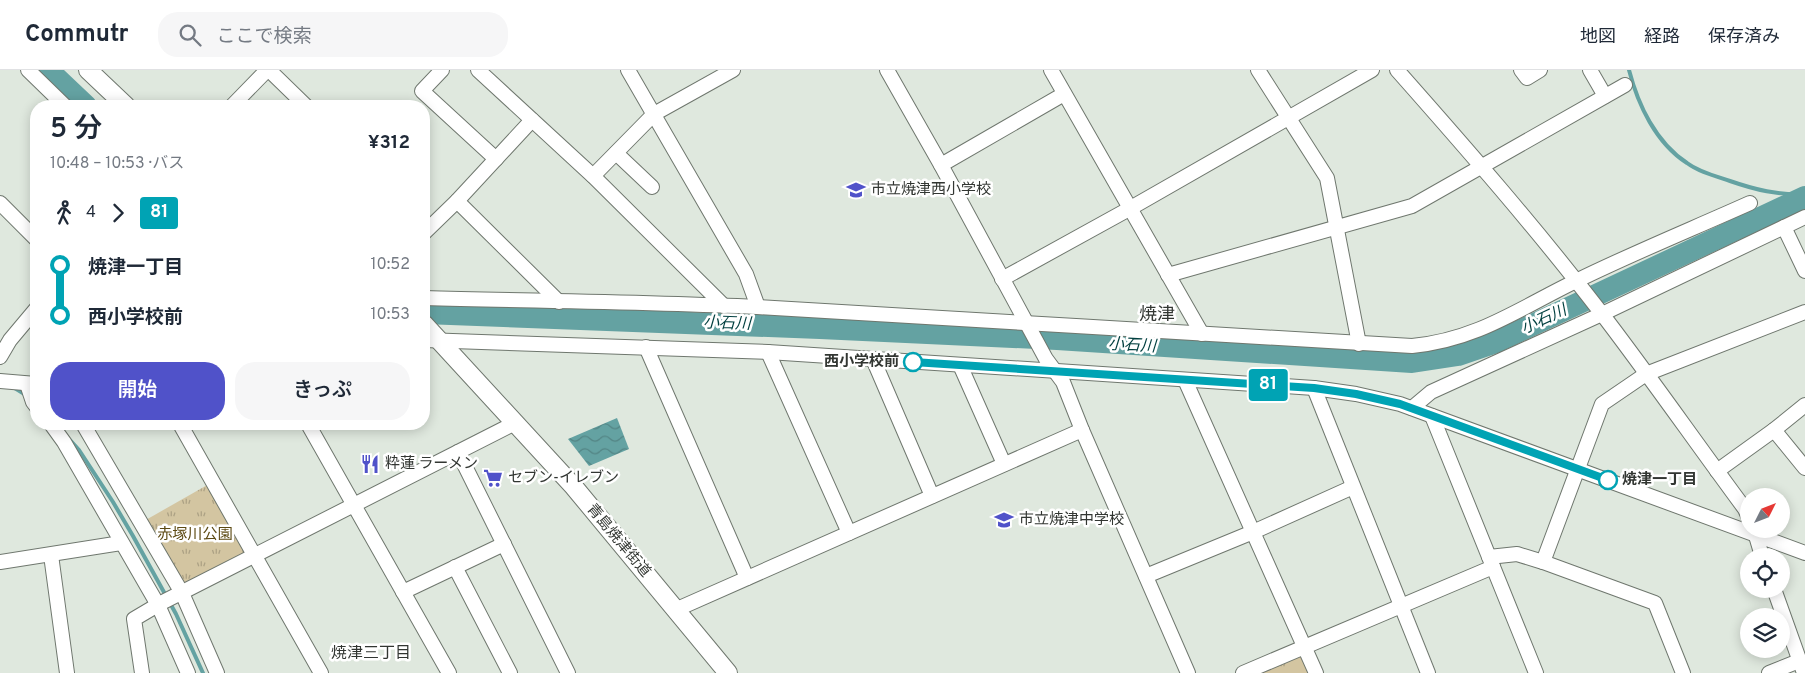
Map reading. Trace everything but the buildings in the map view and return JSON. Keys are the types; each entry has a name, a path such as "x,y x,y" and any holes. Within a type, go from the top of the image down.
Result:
{"main road":[{"path":"88,70 120,100"},
{"name":"青島焼津街道","path":"430,335 574,487 675,610 722,672"}],"street":[{"path":"28,70 59,100"},
{"path":"238,100 268,70 300,100"},
{"path":"442,70 422,91 496,159"},
{"path":"478,70 593,176 724,306"},
{"path":"628,70 651,117 746,274 754,307"},
{"path":"887,70 941,165 1043,354 1063,382 1188,673"},
{"path":"1258,70 1326,178 1358,344"},
{"path":"1002,279 1129,209 1372,70"},
{"path":"1397,70 1483,166 1578,283 1740,502"},
{"path":"1521,70 1527,78 1540,70"},
{"path":"1590,70 1605,96"},
{"path":"1053,71 1129,209 1202,334"},
{"path":"593,176 651,117 726,72"},
{"path":"1168,275 1412,206 1626,85"},
{"path":"941,165 1064,94"},
{"path":"430,224 457,201 532,120"},
{"path":"616,153 652,187"},
{"path":"457,201 559,302"},
{"path":"0,203 30,232"},
{"path":"430,298 754,307 1412,346 1446,341 1476,331 1750,203"},
{"path":"1412,408 1431,392 1805,217"},
{"path":"1784,227 1805,271"},
{"path":"1543,562 1602,404 1646,374 1805,312"},
{"path":"0,357 10,340 30,316"},
{"path":"430,333 646,347 768,352 1314,388 1381,399 1412,408 1740,526"},
{"path":"646,347 747,578"},
{"path":"768,352 849,533"},
{"path":"873,359 932,496"},
{"path":"960,365 1004,464"},
{"path":"1186,380 1316,673"},
{"path":"0,381 30,384"},
{"path":"1314,388 1428,673"},
{"path":"1717,471 1805,405"},
{"path":"1432,416 1536,673"},
{"path":"142,673 134,619 159,604 515,423"},
{"path":"55,430 159,604 188,673"},
{"path":"86,430 179,595 217,673"},
{"path":"183,430 321,673"},
{"path":"311,430 449,673"},
{"path":"675,610 1082,430"},
{"path":"1774,430 1805,468"},
{"path":"458,452 568,673"},
{"path":"1146,576 1253,532 1353,487"},
{"path":"1770,538 1805,553"},
{"path":"0,562 121,543"},
{"path":"403,592 504,544"},
{"path":"51,554 67,673"},
{"path":"1243,673 1401,606 1491,562 1517,554 1654,603 1683,673"},
{"path":"455,567 510,673"},
{"path":"1769,673 1801,667 1777,598"}],"green space":[{"name":"赤塚川公園","path":"209,484 246,550 246,555 186,585 182,582 144,521"},
{"path":"1301,654 1309,673 1259,673"}],"water":[{"path":"617,418 629,449 589,466 568,439"}],"waterway":[{"name":"小石川","path":"48,70 80,100"},
{"path":"1629,70 1643,110 1657,134 1676,155 1687,163 1707,173 1749,187 1776,193 1805,194"},
{"name":"小石川","path":"430,313 1057,339 1412,362 1458,355 1496,342 1805,197"},
{"path":"753,311 757,325"},
{"path":"13,387 26,395"},
{"path":"70,440 79,450 133,536 176,614 203,673"}],"bus line":[{"name":"81","path":"913,362 1335,390 1400,404 1608,480"}],"place":[{"name":"市立焼津西小学校","path":"856,190"},
{"name":"西小学校前","path":"913,362"},
{"name":"粋蓮 ラーメン","path":"370,464"},
{"name":"セブン-イレブン","path":"493,478"},
{"name":"焼津一丁目","path":"1608,480"},
{"name":"市立焼津中学校","path":"1004,520"}],"district":[{"name":"焼津","path":"1157,315"},
{"name":"焼津三丁目","path":"371,654"}]}
